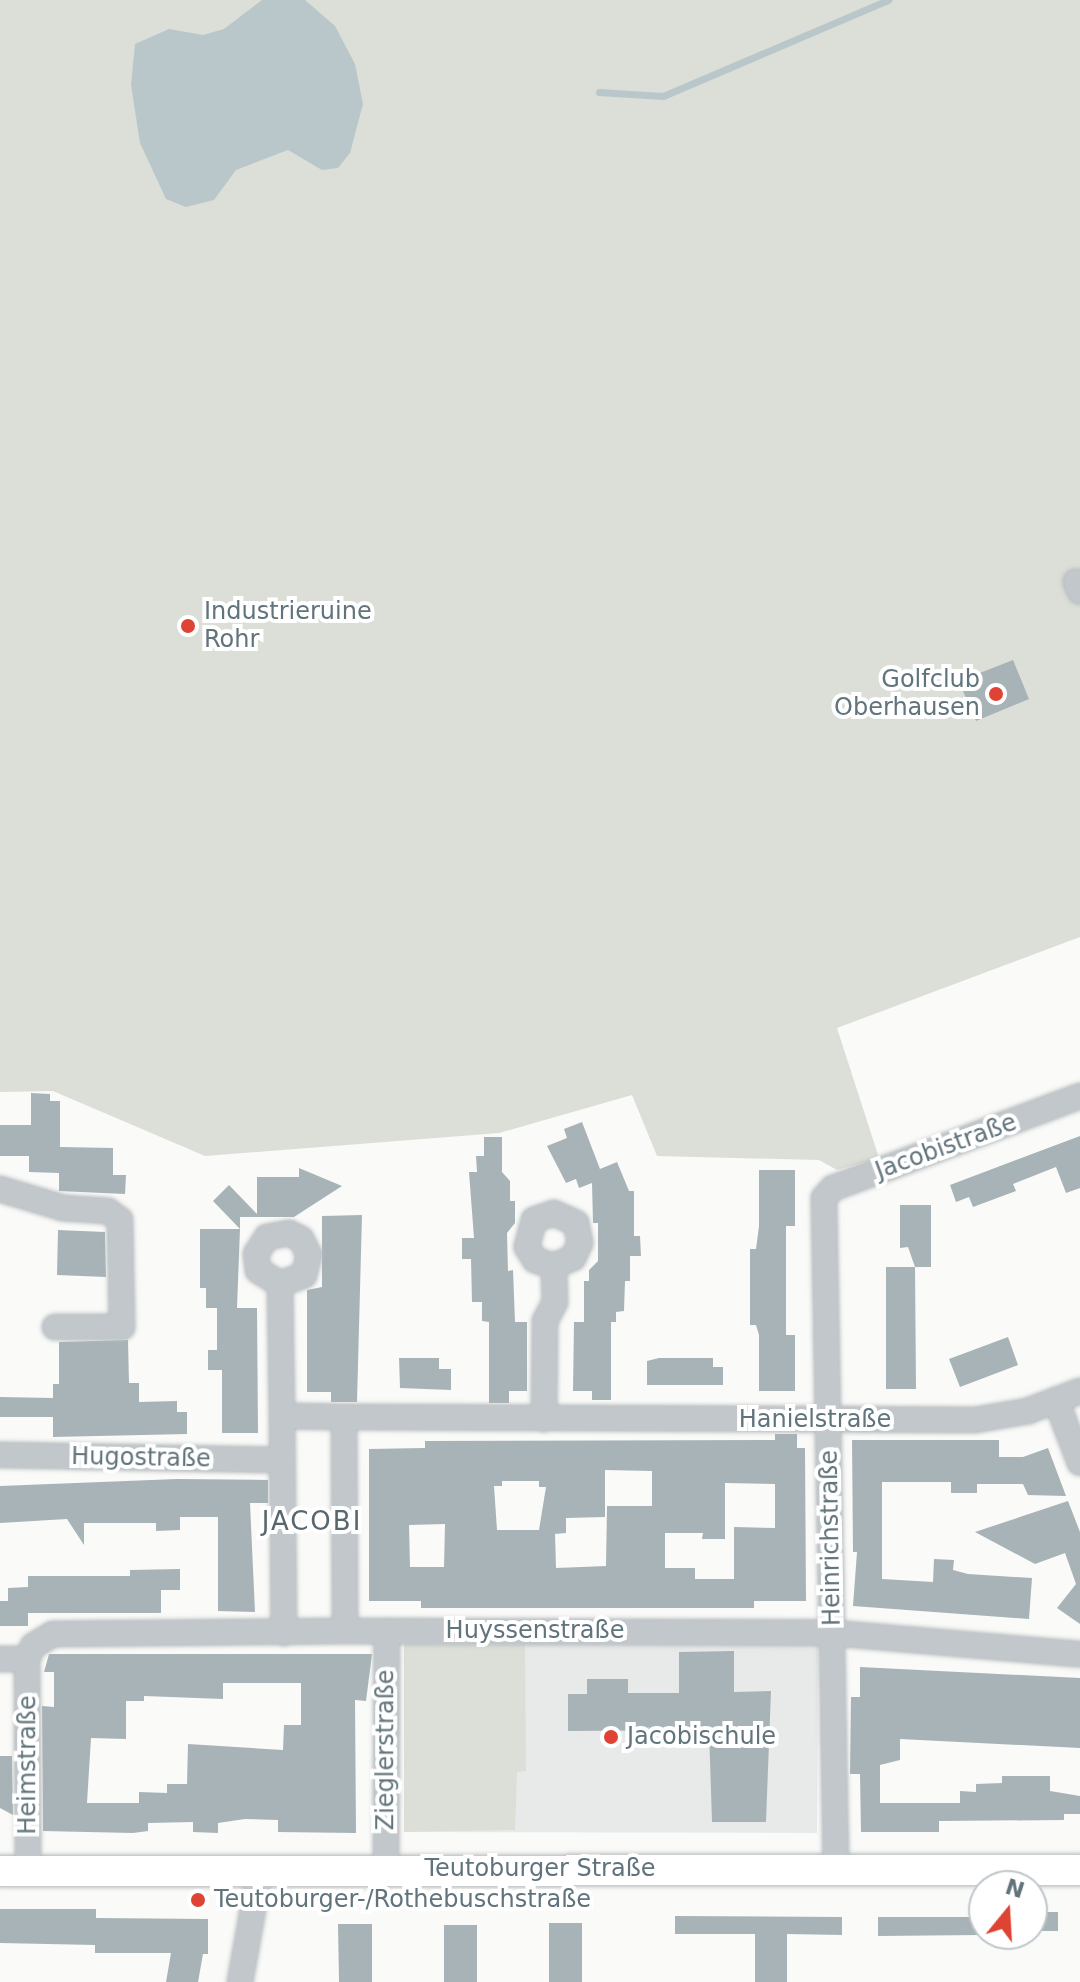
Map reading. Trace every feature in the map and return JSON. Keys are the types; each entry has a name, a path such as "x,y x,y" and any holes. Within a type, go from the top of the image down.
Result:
{"main road":[{"name":"Teutoburger Straße","path":"14,1871 1080,1870"}],"street":[{"name":"Jacobistraße","path":"823,1207 833,1188 1080,1096"},
{"path":"0,1189 63,1208 108,1211 120,1220 122,1327 55,1327"},
{"name":"Heinrichstraße","path":"823,1207 836,1868"},
{"path":"544,1419 545,1321 555,1302 554,1266"},
{"path":"280,1284 284,1633"},
{"name":"Hanielstraße","path":"344,1417 988,1419 1080,1391"},
{"path":"1056,1400 1080,1463"},
{"path":"282,1416 344,1417 345,1631"},
{"name":"Hugostraße","path":"0,1455 282,1460"},
{"name":"Huyssenstraße","path":"27,1659 33,1646 53,1634 345,1631 833,1633 1080,1654"},
{"name":"Zieglerstraße","path":"386,1870 387,1631"},
{"path":"0,1659 27,1659"},
{"name":"Heimstraße","path":"14,1871 27,1659"},
{"path":"240,1982 260,1870"}],"shaded area":[{"path":"0,0 1080,0 1080,937 837,1028 879,1158 837,1170 819,1160 657,1156 632,1095 499,1133 205,1156 53,1091 0,1092"},
{"path":"262,0 305,0 335,26 355,64 363,104 350,153 338,168 322,170 288,150 236,170 214,200 186,207 166,199 140,143 131,85 135,44 169,29 203,35 224,29"},
{"name":"Jacobischule","path":"404,1644 818,1645 817,1833 404,1832"},
{"path":"404,1644 525,1645 526,1771 517,1772 515,1830 404,1832"}],"building":[{"name":"Golfclub Oberhausen","path":"1013,660 1029,699 976,721 962,689 970,686 967,678"},
{"path":"31,1093 50,1094 50,1101 60,1101 60,1147 113,1148 113,1175 126,1175 125,1194 59,1191 59,1173 29,1172 29,1156 0,1156 0,1125 31,1125"},
{"path":"582,1122 600,1169 617,1162 629,1191 634,1191 634,1236 640,1236 641,1256 630,1256 630,1281 625,1281 624,1311 616,1312 616,1322 611,1322 611,1400 592,1400 592,1391 573,1391 574,1322 584,1322 584,1281 589,1281 589,1270 598,1261 598,1223 593,1223 592,1183 579,1188 576,1179 566,1183 547,1146 567,1138 564,1129"},
{"path":"1080,1136 1080,1188 1066,1193 1056,1167 1013,1184 1016,1191 973,1207 969,1197 956,1202 950,1185"},
{"path":"484,1137 502,1137 502,1172 510,1181 510,1201 515,1201 515,1223 507,1233 508,1271 513,1270 515,1322 527,1322 527,1391 509,1391 509,1403 489,1403 489,1322 482,1321 482,1302 472,1302 471,1259 462,1259 462,1238 474,1238 469,1172 477,1172 476,1156 484,1156"},
{"path":"299,1168 342,1186 294,1217 240,1217 240,1229 213,1201 229,1185 257,1214 257,1177 299,1177"},
{"path":"759,1170 795,1170 795,1226 786,1226 786,1335 795,1335 795,1391 759,1391 759,1335 756,1325 750,1325 750,1249 756,1249 759,1226"},
{"path":"900,1205 931,1205 931,1267 915,1267 908,1247 900,1248"},
{"path":"362,1215 357,1402 331,1402 331,1392 307,1392 307,1290 322,1287 322,1216"},
{"path":"200,1229 240,1229 237,1308 257,1308 258,1433 222,1433 222,1370 208,1370 208,1350 217,1350 217,1308 206,1308 206,1288 200,1288"},
{"path":"58,1230 105,1232 106,1277 57,1275"},
{"path":"886,1267 915,1267 916,1389 886,1389"},
{"path":"1008,1337 1018,1365 960,1387 949,1359"},
{"path":"128,1340 129,1383 139,1383 139,1402 177,1401 177,1412 187,1412 187,1434 53,1437 53,1417 0,1417 0,1397 53,1398 53,1384 59,1384 59,1342"},
{"path":"399,1358 439,1358 439,1369 451,1369 451,1390 400,1388"},
{"path":"659,1358 713,1358 713,1367 723,1367 723,1385 647,1385 647,1361"},
{"path":"775,1434 797,1434 797,1448 805,1448 806,1601 754,1601 754,1608 421,1608 421,1601 369,1601 369,1449 425,1448 425,1441 775,1440","holes":["605,1470 652,1471 652,1506 607,1506 606,1566 556,1568 555,1534 566,1533 566,1518 605,1517","502,1481 539,1481 539,1487 546,1487 539,1530 497,1530 494,1486 502,1486","725,1483 775,1484 775,1528 734,1527 734,1579 695,1579 695,1568 665,1568 665,1533 703,1533 702,1539 725,1539","445,1524 444,1567 410,1567 409,1525"]},
{"path":"852,1440 999,1440 999,1457 1023,1457 1048,1448 1066,1496 1028,1495 1023,1484 977,1484 977,1493 951,1493 951,1482 882,1482 882,1579 933,1582 934,1559 954,1560 953,1570 968,1574 1032,1578 1029,1619 853,1606 857,1552 853,1552"},
{"path":"177,1479 268,1480 268,1503 250,1503 255,1612 218,1611 218,1517 180,1517 180,1530 156,1531 156,1523 84,1523 84,1545 67,1519 0,1523 0,1486"},
{"path":"1068,1501 1080,1532 1080,1624 1057,1608 1076,1584 1065,1553 1035,1564 975,1532"},
{"path":"180,1569 180,1590 161,1590 161,1613 28,1613 28,1626 0,1626 0,1601 8,1601 8,1588 28,1587 28,1576 130,1576 130,1570"},
{"path":"734,1651 734,1692 771,1691 766,1822 712,1822 709,1730 568,1731 568,1694 587,1694 587,1679 628,1679 628,1693 679,1693 679,1652"},
{"path":"49,1654 372,1654 366,1701 355,1700 356,1833 278,1832 278,1820 245,1819 218,1823 218,1833 193,1832 193,1822 148,1823 148,1831 133,1833 43,1831 42,1706 54,1707 54,1672 44,1672","holes":["223,1683 301,1683 301,1725 284,1725 283,1750 188,1744 187,1784 167,1784 167,1793 139,1792 139,1803 87,1803 91,1738 126,1739 126,1701 144,1701 144,1696 223,1699"]},
{"path":"860,1667 1080,1678 1080,1748 900,1739 900,1760 880,1765 880,1803 960,1803 960,1791 976,1792 976,1784 1002,1783 1002,1776 1050,1776 1050,1791 1080,1796 1080,1814 1064,1814 1064,1820 939,1821 939,1832 861,1832 860,1774 850,1774 851,1697 860,1697"},
{"path":"0,1756 12,1756 13,1815 0,1808"},
{"path":"0,1909 96,1909 96,1918 208,1919 208,1954 203,1954 198,1982 166,1982 171,1953 95,1953 95,1945 0,1943"},
{"path":"1048,1912 1058,1912 1058,1931 1048,1931"},
{"path":"675,1916 842,1917 842,1935 787,1934 787,1982 755,1982 755,1934 675,1934"},
{"path":"878,1917 968,1917 968,1935 878,1936"},
{"path":"549,1923 582,1923 582,1982 549,1982"},
{"path":"338,1924 372,1924 372,1982 339,1982"},
{"path":"444,1925 477,1925 477,1982 444,1982"}],"waterway":[{"path":"599,92 663,96 888,0"}],"place":[{"name":"Industrieruine Rohr","path":"188,626"},
{"name":"Golfclub Oberhausen","path":"996,694"},
{"name":"Jacobischule","path":"611,1737"},
{"name":"Teutoburger-/Rothebuschstraße","path":"198,1900"}],"district":[{"name":"JACOBI","path":"312,1522"}]}
